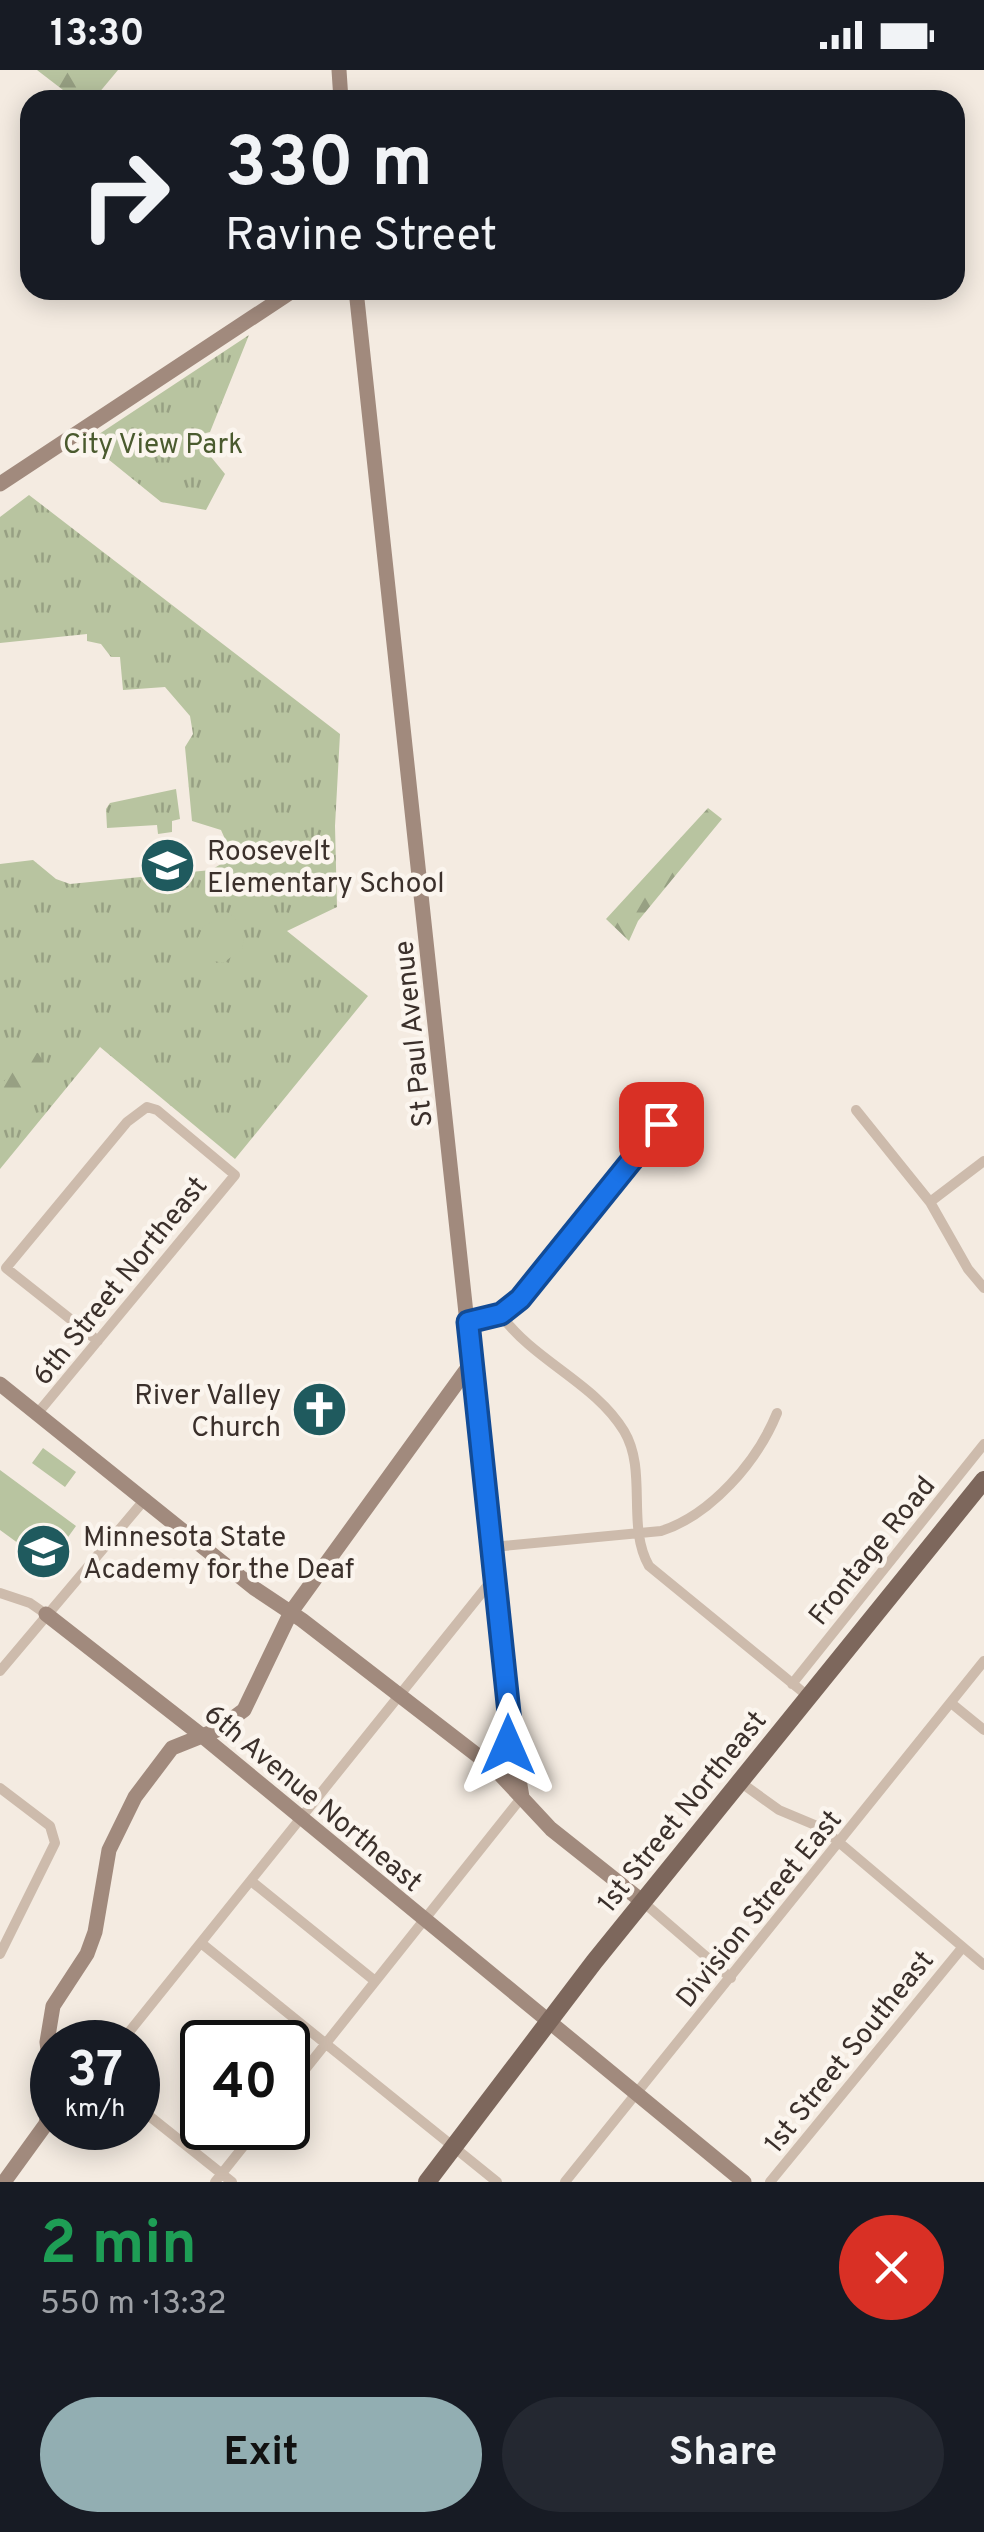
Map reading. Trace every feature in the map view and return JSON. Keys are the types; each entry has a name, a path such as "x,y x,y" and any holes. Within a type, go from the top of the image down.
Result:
{"main road":[{"name":"1st Street Northeast","path":"428,2182 548,2020 984,1480"}],"street":[{"path":"2,478 278,300"},
{"name":"St Paul Avenue","path":"357,300 511,1732 504,1758 495,1769"},
{"name":"6th Street Northeast","path":"37,1414 98,1340 234,1175 157,1110 147,1107 128,1122 6,1268 98,1340"},
{"path":"856,1110 930,1202 984,1288"},
{"path":"468,1322 501,1314 520,1299 661,1124"},
{"path":"930,1202 984,1161"},
{"path":"501,1314 520,1341 602,1406 626,1434 636,1471 642,1550 654,1572 810,1698"},
{"path":"49,2020 53,2006 75,1975 95,1932 109,1850 160,1758 172,1748 232,1721 244,1710 291,1612 472,1362"},
{"path":"0,1384 254,1588 291,1612 495,1769 551,1828 730,1978"},
{"path":"493,1547 640,1533 680,1525 713,1503 770,1429 777,1413"},
{"name":"Frontage Road","path":"792,1684 984,1444"},
{"path":"0,1671 146,1498"},
{"path":"139,2020 496,1575"},
{"path":"0,1593 30,1602 46,1614"},
{"name":"6th Avenue Northeast","path":"46,1614 201,1735 744,2182"},
{"name":"Division Street East","path":"565,2182 984,1660"},
{"path":"950,1703 984,1730"},
{"path":"310,2063 522,1797 511,1732"},
{"path":"740,1782 778,1810 822,1828 984,1965"},
{"path":"0,1788 50,1826 55,1843 48,1864 0,1954"},
{"path":"251,1881 375,1981"},
{"path":"201,1943 497,2182"},
{"name":"1st Street Southeast","path":"770,2182 962,1948"},
{"path":"160,2127 218,2178 232,2182"},
{"path":"4,2182 30,2146"},
{"path":"218,2178 240,2150"}],"green space":[{"path":"37,70 118,70 101,90 63,90"},
{"name":"City View Park","path":"249,335 210,432 202,434 194,446 207,452 225,474 206,510 161,502 87,442"},
{"name":"Roosevelt Elementary School","path":"29,495 340,734 335,826 337,907 287,931 368,996 235,1159 100,1047 0,1169 0,864 33,860 56,879 70,884 211,870 221,864 229,848 221,830 192,821 185,747 193,734 190,716 165,687 123,690 120,657 111,657 101,644 87,641 87,634 0,643 0,517"},
{"path":"176,789 180,819 172,821 172,832 158,834 157,825 107,828 106,809 110,803"},
{"path":"708,808 722,819 638,921 629,941 606,919"},
{"path":"226,913 234,916 244,937 242,949 223,963 210,960 197,940 203,927"},
{"path":"26,1051 38,1053 43,1061 39,1072 0,1109 0,1087"},
{"path":"43,1448 76,1472 65,1487 32,1463"},
{"path":"0,1470 76,1526 48,1565 0,1530"}],"place":[{"name":"Roosevelt Elementary School","path":"168,866"},
{"name":"River Valley Church","path":"320,1410"},
{"name":"Minnesota State Academy for the Deaf","path":"44,1552"}],"route":[{"path":"508,1745 511,1732 468,1322 501,1314 520,1299 661,1124"}]}
